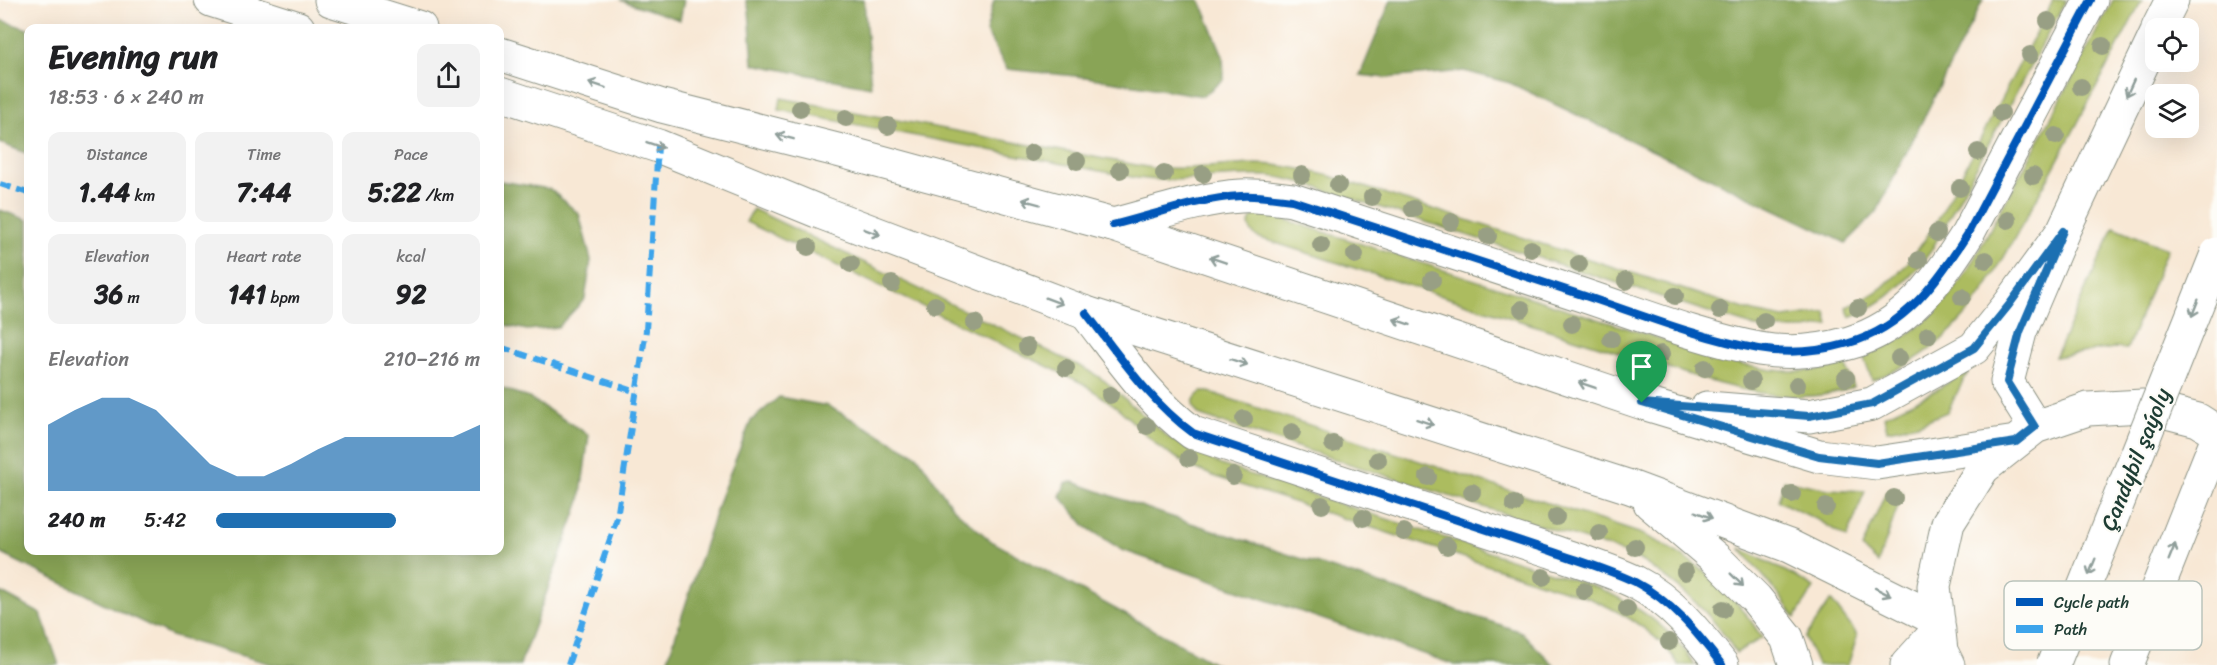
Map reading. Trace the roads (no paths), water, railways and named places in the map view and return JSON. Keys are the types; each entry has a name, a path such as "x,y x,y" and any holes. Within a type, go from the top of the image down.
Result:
{"main road":[{"path":"211,0 286,24"},
{"path":"331,0 407,24"},
{"path":"1113,225 1201,202 1239,196 1266,196 1292,200 1691,330 1760,349 1797,352 1850,343 1879,330 1908,310 1925,296 1946,268 1967,235 2091,0"},
{"path":"2163,18 2172,0"},
{"path":"504,55 662,106 841,151 1113,225 1642,403 1819,456 1877,463 2026,434 2088,409 2144,406 2198,420 2217,432"},
{"path":"2026,434 2007,382 2020,332 2063,231 2145,58"},
{"path":"504,95 658,146 817,211 1086,313 1630,487 1789,546 1938,625"},
{"path":"1642,403 1809,416 1872,404 1974,348 2009,305 2063,231"},
{"name":"Çandybil şaýoly","path":"2087,581 2217,254"},
{"path":"1086,313 1146,390 1172,418 1193,433 1551,551 1635,582 1660,598 1681,616 1722,665"},
{"path":"1948,665 1941,651 1934,586 1948,522 1983,468 2026,434"},
{"path":"2160,581 2217,439"},
{"path":"1630,487 1715,558 1756,599 1787,638 1796,665"},
{"path":"1907,665 1938,625"},
{"name":"Çandybil şaýoly","path":"2053,665 2059,650"},
{"path":"2127,665 2133,650"}]}
